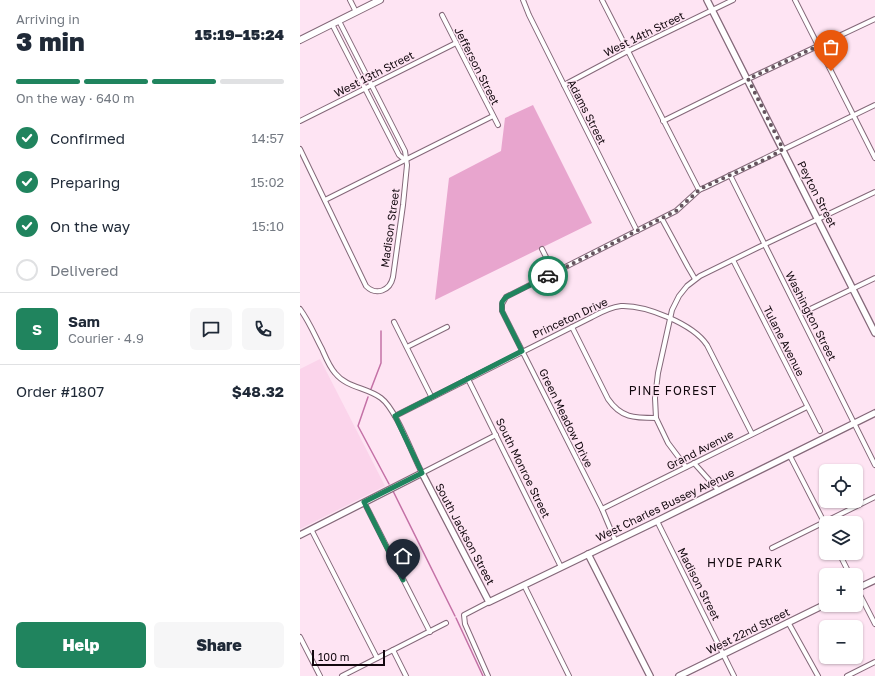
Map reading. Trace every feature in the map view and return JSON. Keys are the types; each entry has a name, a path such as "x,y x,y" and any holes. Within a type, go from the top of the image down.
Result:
{"main road":[{"path":"300,40 380,0"}],"street":[{"path":"350,0 356,12"},
{"name":"Adams Street","path":"523,0 528,15 637,231"},
{"path":"602,0 699,190"},
{"name":"Peyton Street","path":"708,0 875,332"},
{"name":"West 14th Street","path":"564,85 733,0"},
{"path":"795,0 875,158"},
{"name":"Jefferson Street","path":"442,15 492,116 498,124"},
{"path":"663,121 875,19"},
{"name":"Madison Street","path":"324,200 366,286 371,291 378,292 392,284 404,206 407,166 405,151 339,21"},
{"path":"332,24 399,155 405,160"},
{"name":"West 13th Street","path":"300,121 456,43"},
{"path":"542,249 554,273 676,211 699,190 875,105"},
{"path":"300,150 324,200 492,116"},
{"name":"Washington Street","path":"730,175 875,465"},
{"path":"686,467 668,443 656,418 656,384 672,310 679,296 695,279 875,192"},
{"path":"662,219 695,279"},
{"name":"Tulane Avenue","path":"732,260 820,431"},
{"name":"Green Meadow Drive","path":"554,273 506,297 502,304 502,311 602,509 615,540"},
{"path":"800,314 875,278"},
{"name":"Princeton Drive","path":"395,416 431,396 608,309 621,306 635,307 663,315 700,336 703,339 752,434"},
{"name":"South Jackson Street","path":"300,309 335,374 345,382 384,400 395,416 422,473 489,602"},
{"path":"394,322 431,396"},
{"path":"407,347 448,327"},
{"path":"572,327 608,399 613,406 622,414 629,417 656,418"},
{"name":"South Monroe Street","path":"468,379 561,566"},
{"name":"Grand Avenue","path":"602,509 807,406"},
{"name":"West Charles Bussey Avenue","path":"488,676 465,624 464,615 875,413"},
{"path":"300,535 394,486 496,436"},
{"path":"790,456 821,516"},
{"path":"694,463 707,476 718,491"},
{"path":"840,516 875,497"},
{"path":"364,502 430,632"},
{"name":"Madison Street","path":"657,521 734,676"},
{"path":"772,548 819,527"},
{"path":"311,529 377,658"},
{"path":"588,554 650,676"},
{"path":"863,585 875,580"},
{"path":"524,585 569,676"},
{"path":"863,601 875,624"},
{"name":"West 22nd Street","path":"678,676 819,607"},
{"path":"788,622 818,676"},
{"path":"342,676 446,623"},
{"path":"300,637 320,676"},
{"path":"393,650 406,676"},
{"path":"847,676 875,662"}],"shaded area":[{"path":"533,105 592,223 435,300 449,178 501,151 505,118"},
{"path":"320,359 385,486 300,529 300,369"}],"waterway":[{"path":"371,389 381,363 381,331"},
{"path":"368,397 358,426 389,484"},
{"path":"393,491 455,616"},
{"path":"456,618 483,676"}],"way so far":[{"path":"548,276 662,219 676,211 699,190 706,186 768,158 783,149 748,79 818,46 831,71"}],"district":[{"name":"PINE FOREST","path":"673,391"},
{"name":"HYDE PARK","path":"745,563"}],"route":[{"path":"403,580 364,502 422,473 395,416 431,396 522,351 502,311 502,302 506,297 548,276"}]}
